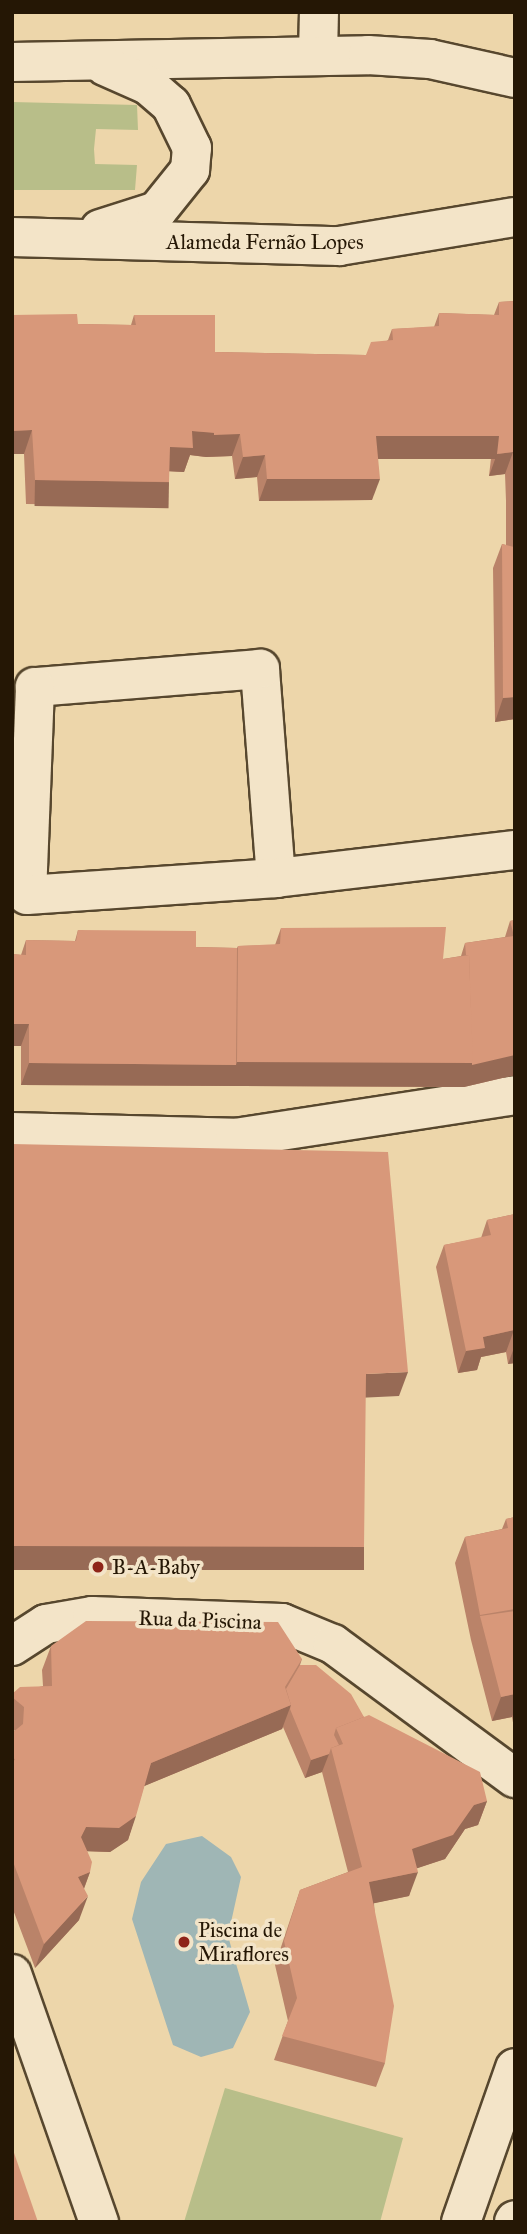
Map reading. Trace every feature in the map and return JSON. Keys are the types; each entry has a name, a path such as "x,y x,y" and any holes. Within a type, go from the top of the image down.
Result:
{"street":[{"path":"318,55 319,12"},
{"path":"12,62 79,63 318,55 430,58 515,78"},
{"path":"63,238 157,211 178,191 191,159 184,124 149,85 117,68 79,63"},
{"name":"Alameda Fernão Lopes","path":"12,237 339,246 515,217"},
{"path":"276,878 260,669 35,687 19,899 276,878 515,850"},
{"path":"12,1132 235,1138 515,1095"},
{"name":"Rua da Piscina","path":"12,1646 46,1624 92,1616 282,1623 333,1644 515,1778"},
{"path":"12,1974 99,2222"},
{"path":"461,2222 515,2068"}],"green space":[{"path":"12,102 137,105 138,130 96,129 94,149 95,164 137,165 135,190 12,190"},
{"path":"225,2088 403,2138 380,2222 184,2222"}],"water":[{"name":"Piscina de Miraflores","path":"202,1836 231,1857 241,1877 228,1936 250,2012 233,2048 201,2057 173,2045 132,1919 141,1882 166,1844"}],"building":[{"path":"515,301 515,479 513,452 497,454 499,436 376,436 380,479 267,479 265,455 243,457 240,434 214,435 215,352 366,355 371,342 393,340 392,329 439,326 439,313 499,315 499,302"},
{"path":"77,314 78,324 136,325 134,315 215,315 215,433 192,431 193,448 170,447 169,482 35,480 32,430 12,431 12,315"},
{"path":"515,495 515,697 503,698 502,544 514,547"},
{"path":"515,920 515,1055 472,1065 469,955 466,955 465,943 514,936 510,921"},
{"path":"446,927 443,959 469,955 473,1063 237,1062 238,946 280,944 281,928"},
{"path":"78,930 196,931 196,947 237,948 236,1065 29,1063 29,1024 12,1024 12,954 26,955 26,940 76,941"},
{"path":"12,1144 388,1152 408,1372 366,1374 364,1547 12,1546"},
{"path":"515,1214 515,1336 514,1330 483,1337 485,1348 466,1351 444,1245 491,1235 487,1220"},
{"path":"515,1517 515,1609 480,1615 465,1537 508,1528 506,1519"},
{"path":"515,1611 515,1694 501,1697 480,1616"},
{"path":"86,1621 278,1622 302,1659 285,1687 291,1705 151,1763 136,1816 119,1828 86,1827 81,1837 92,1862 90,1872 78,1877 88,1896 44,1944 12,1859 12,1761 15,1760 12,1755 12,1733 23,1724 24,1707 12,1694 20,1687 52,1686 51,1646"},
{"path":"300,1665 316,1665 351,1694 364,1717 336,1728 334,1735 339,1745 331,1748 329,1754 311,1760 290,1709 286,1689"},
{"path":"369,1715 480,1772 487,1801 474,1805 453,1835 412,1849 418,1872 369,1882 394,2006 385,2063 282,2036 297,1998 284,1941 300,1890 362,1867 331,1748 343,1744 336,1728"},
{"path":"12,2147 38,2222 12,2222"}],"place":[{"name":"B-A-Baby","path":"98,1567"},
{"name":"Piscina de Miraflores","path":"184,1942"}]}
